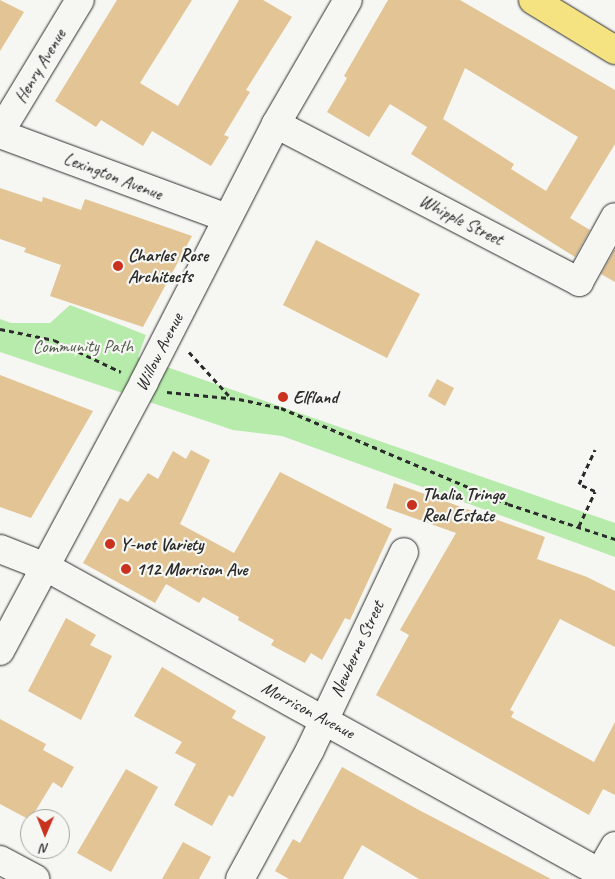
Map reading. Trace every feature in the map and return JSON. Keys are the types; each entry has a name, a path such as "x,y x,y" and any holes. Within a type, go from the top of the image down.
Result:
{"main road":[{"path":"533,0 615,50"}],"street":[{"name":"Henry Avenue","path":"0,133 80,0"},
{"name":"Willow Avenue","path":"0,651 46,567 276,124 348,0"},
{"name":"Whipple Street","path":"276,124 580,282 615,217"},
{"name":"Lexington Avenue","path":"0,133 227,218"},
{"name":"Morrison Avenue","path":"0,549 46,567 324,718 602,877"},
{"name":"Newberne Street","path":"240,879 324,718 404,552"},
{"path":"602,877 615,846"},
{"path":"0,860 35,879"}],"path":[{"path":"0,329 54,340 122,373"},
{"path":"189,352 231,398"},
{"path":"168,392 231,398 281,408 508,504 615,539"},
{"path":"579,526 595,491 579,484 595,450"}],"green space":[{"name":"Community Path","path":"70,305 146,335 138,357 615,523 615,557 282,436 233,430 0,352 0,319 11,323 50,323"}],"building":[{"path":"0,0 24,12 0,51"},
{"path":"117,0 192,0 140,83 178,106 239,0 263,0 292,17 246,90 250,92 224,135 229,137 211,166 152,131 143,146 101,120 96,127 55,101"},
{"path":"388,0 460,0 615,90 615,144 570,218 590,230 575,257 411,154 427,127 390,104 369,137 327,112 347,78 344,76","holes":["465,68 578,137 546,191 511,169 514,164 443,119"]},
{"name":"Charles Rose Architects","path":"0,188 42,202 43,197 81,210 85,199 192,236 143,327 50,296 61,265 24,252 26,248 0,239"},
{"path":"316,240 420,294 387,358 283,305"},
{"path":"615,249 615,282 601,274"},
{"path":"0,375 93,411 31,518 0,507"},
{"path":"437,379 454,388 445,406 428,396"},
{"path":"191,450 210,460 180,524 234,553 280,472 392,529 350,620 345,618 322,660 311,653 305,663 271,645 274,640 238,620 239,617 203,597 199,603 166,584 155,603 83,563 120,498 128,502 148,473 158,479 173,451 186,459"},
{"path":"394,483 545,537 537,559 587,577 615,591 615,647 560,619 510,710 514,712 511,717 594,762 615,722 615,795 603,789 589,815 376,695 409,635 400,630 456,533 386,508"},
{"path":"66,618 96,635 90,645 112,656 81,720 28,691"},
{"path":"162,667 236,711 232,718 266,737 233,797 229,795 212,826 174,805 196,764 175,753 182,742 134,716"},
{"path":"0,719 46,744 43,750 74,767 62,788 53,782 37,809 20,809 20,815 0,804"},
{"path":"342,767 417,809 551,879 419,879 362,845 343,879 289,879 275,871 293,839 300,843"},
{"path":"126,769 158,787 111,872 77,853"},
{"path":"183,842 211,857 199,879 162,879"}],"place":[{"name":"Charles Rose Architects","path":"118,266"},
{"name":"Elfland","path":"283,397"},
{"name":"Thalia Tringo Real Estate","path":"412,505"},
{"name":"Y-not Variety","path":"110,544"},
{"name":"112 Morrison Ave","path":"126,569"}]}
